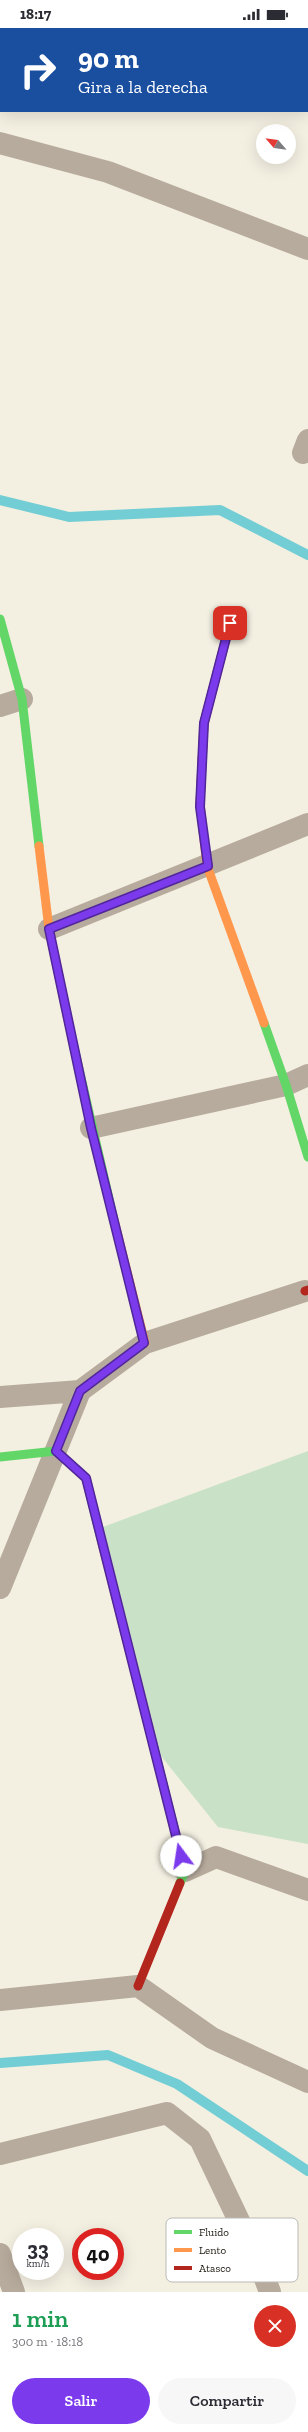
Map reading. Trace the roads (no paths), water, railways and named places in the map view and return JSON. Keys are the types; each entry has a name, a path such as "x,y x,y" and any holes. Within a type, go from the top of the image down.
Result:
{"street":[{"path":"0,143 108,172 308,249"},
{"path":"0,619 22,699 49,929 91,1128 144,1343"},
{"path":"230,623 204,723 200,807 208,866 286,1085 308,1157"},
{"path":"0,706 22,699"},
{"path":"49,929 208,866 308,824"},
{"path":"91,1128 286,1085 308,1075"},
{"path":"0,1588 80,1391 144,1343 307,1291"},
{"path":"0,1397 80,1391"},
{"path":"0,1457 56,1451 86,1478 184,1871 138,1986"},
{"path":"184,1871 216,1857 308,1890"},
{"path":"0,2000 138,1986 212,2038 308,2082"},
{"path":"0,2154 167,2113 200,2139 238,2218"},
{"path":"0,2254 14,2292"},
{"path":"266,2282 270,2292"}],"waterway":[{"path":"0,500 69,517 220,510 308,555"},
{"path":"0,2063 108,2055 177,2084 308,2171"}]}
